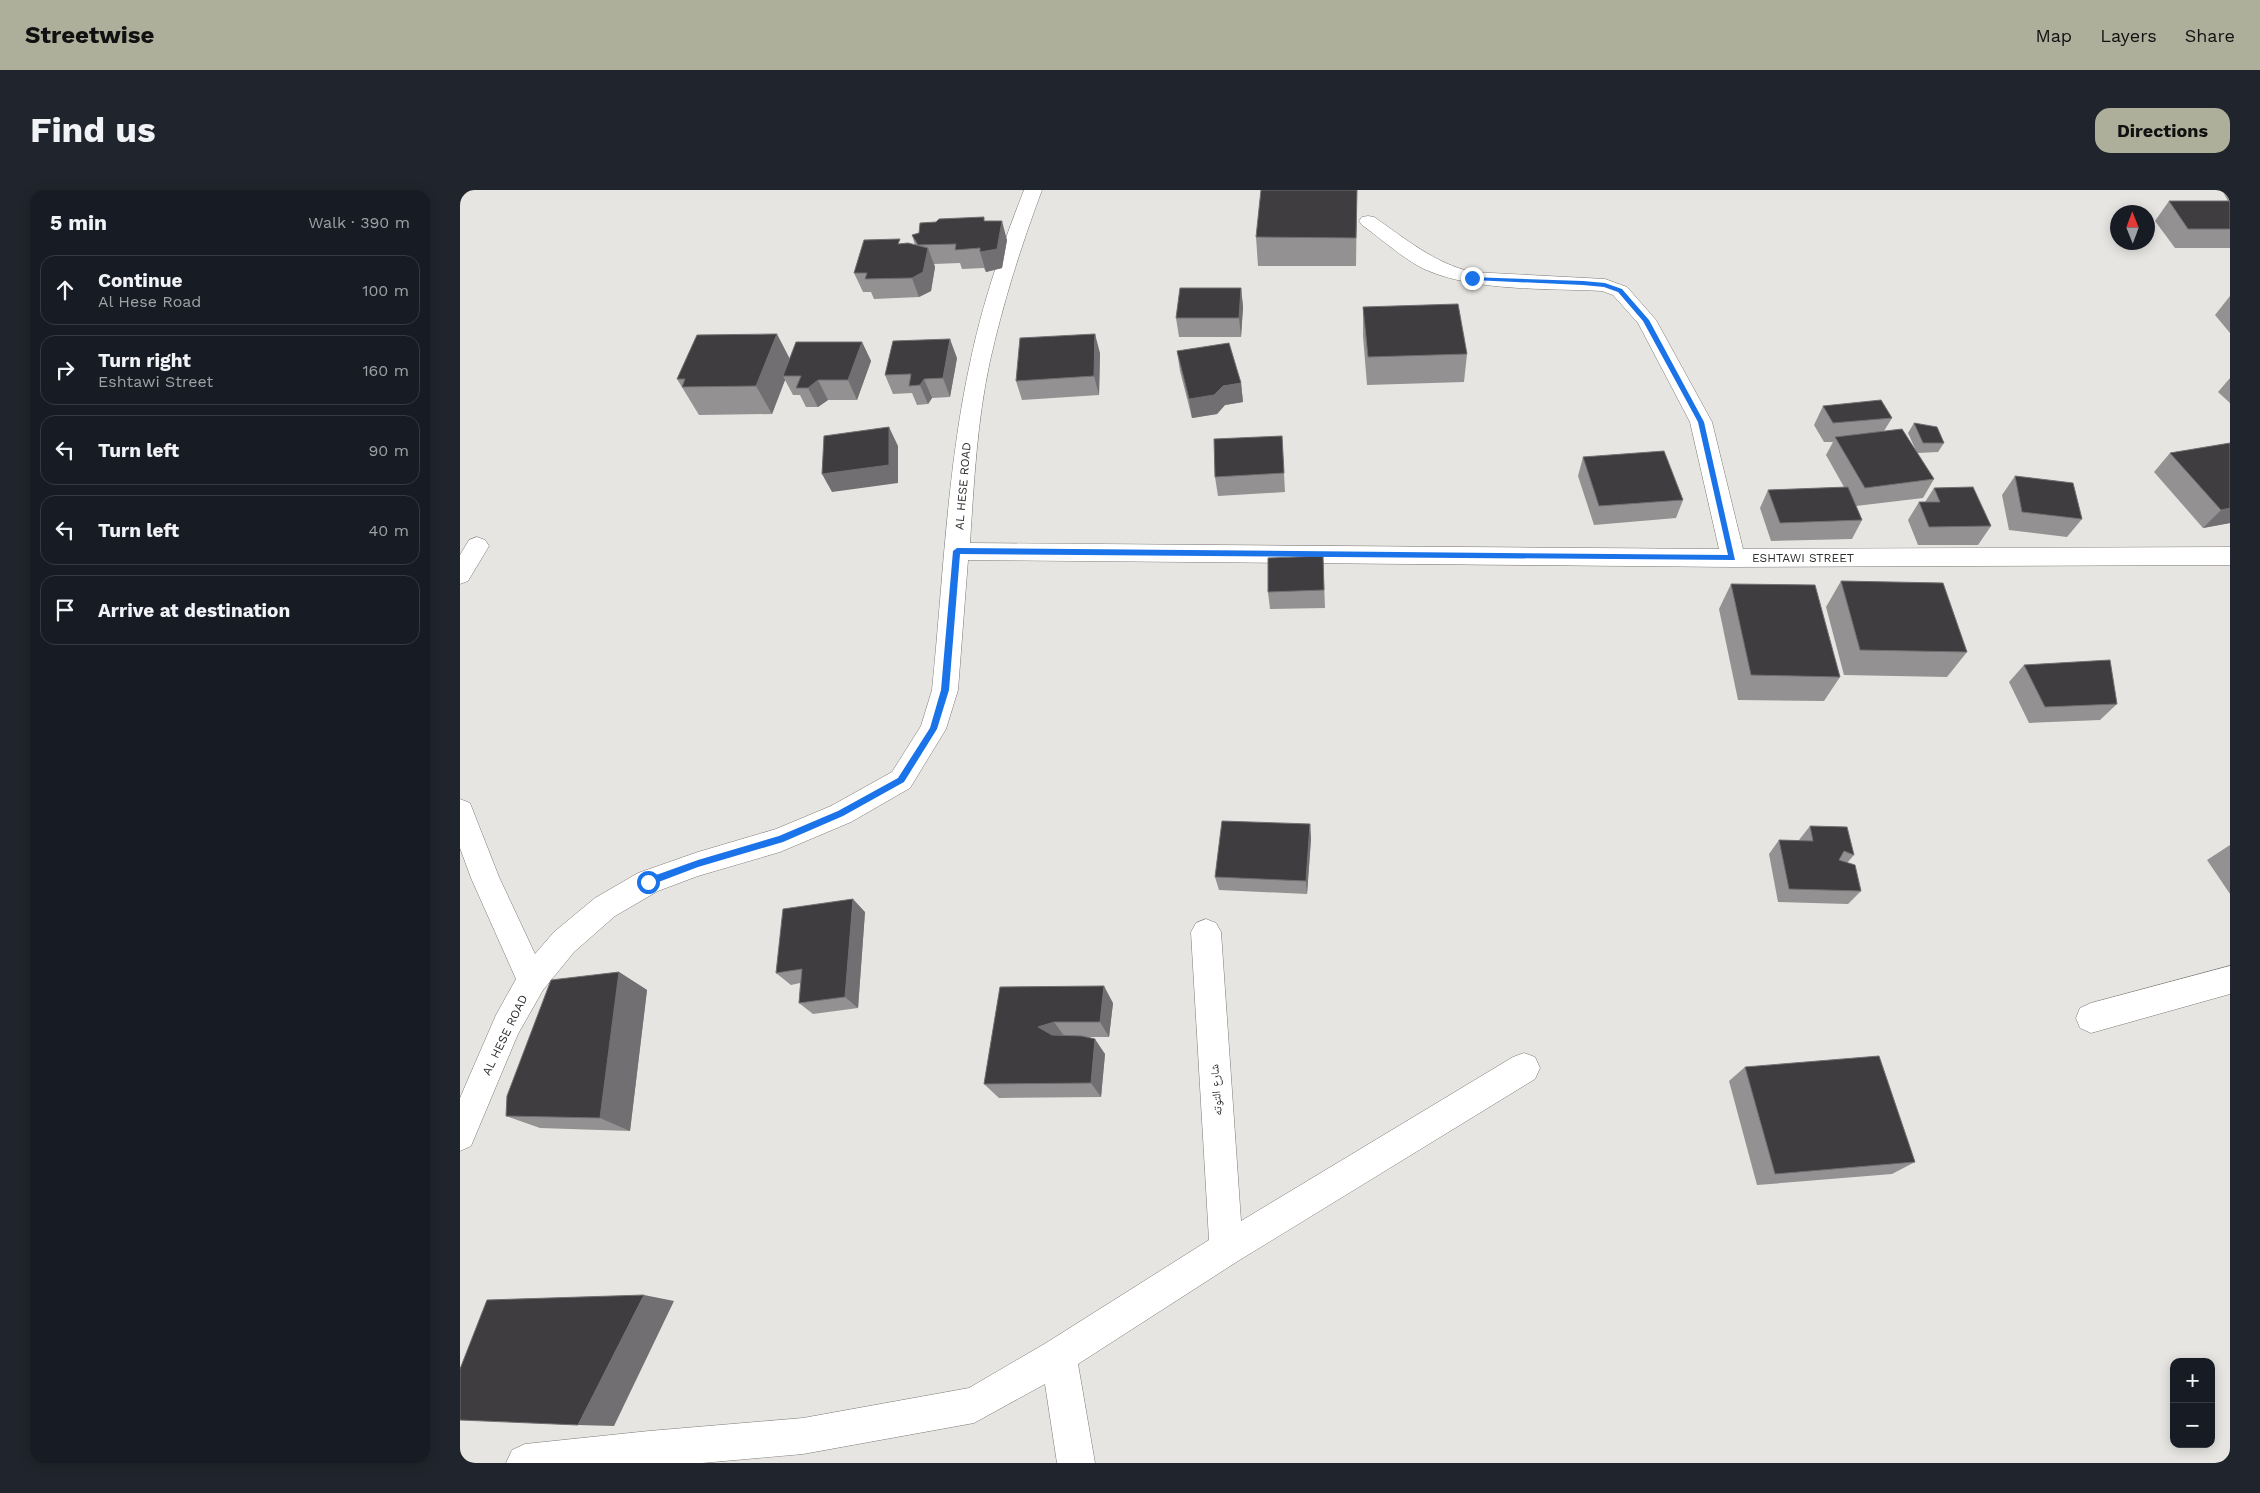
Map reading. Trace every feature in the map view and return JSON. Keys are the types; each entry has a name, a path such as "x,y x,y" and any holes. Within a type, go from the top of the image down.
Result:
{"street":[{"name":"AL HESE ROAD","path":"460,1136 467,1103 507,1026 532,980 564,942 605,907 648,882 698,864 780,840 840,814 901,780 933,729 945,690 967,439 980,362 1011,248 1033,190"},
{"path":"1368,221 1429,264 1452,273 1472,278 1605,285 1620,290 1646,320 1701,422 1732,558"},
{"path":"460,575 477,546"},
{"name":"ESHTAWI STREET","path":"957,551 1732,558 2230,556"},
{"path":"460,811 485,878 532,980"},
{"name":"شارع التوته","path":"1206,932 1226,1249"},
{"path":"2091,1018 2230,980"},
{"path":"525,1463 649,1449 803,1436 974,1405 1059,1356 1226,1249 1524,1068"},
{"path":"1059,1356 1076,1463"}],"building":[{"path":"1261,190 1357,190 1356,238 1256,237"},
{"path":"2169,201 2230,201 2230,229 2188,229"},
{"path":"984,217 984,221 1002,221 997,249 980,252 980,248 955,250 956,244 918,245 912,235 919,233 920,223 936,222 939,219"},
{"path":"900,239 898,244 908,243 928,248 923,272 912,278 865,279 867,273 854,273 864,240"},
{"path":"1180,288 1241,288 1239,318 1176,318"},
{"path":"1458,304 1467,354 1368,357 1363,307"},
{"path":"777,334 756,386 682,387 685,379 677,379 697,335"},
{"path":"1095,334 1094,376 1016,381 1020,338"},
{"path":"950,339 943,378 924,379 920,385 909,386 911,374 885,375 893,341"},
{"path":"796,342 862,342 848,380 818,380 808,388 796,388 801,376 783,376"},
{"path":"1229,343 1241,383 1223,386 1214,395 1189,399 1177,351"},
{"path":"1881,400 1892,418 1833,423 1823,406"},
{"path":"1914,423 1937,427 1944,443 1923,443"},
{"path":"889,427 889,465 822,474 824,436"},
{"path":"1902,429 1934,479 1865,488 1835,437"},
{"path":"1282,436 1284,473 1215,477 1214,439"},
{"path":"2230,443 2230,508 2221,510 2170,453"},
{"path":"1664,451 1683,500 1599,506 1583,457"},
{"path":"2015,476 2073,483 2082,519 2022,512"},
{"path":"1848,487 1862,520 1780,523 1768,490"},
{"path":"1973,487 1991,526 1929,527 1919,502 1940,502 1934,488"},
{"path":"1323,556 1324,590 1268,592 1268,558"},
{"path":"1841,581 1943,583 1967,652 1860,650"},
{"path":"1731,584 1815,585 1840,677 1751,675"},
{"path":"2110,660 2117,704 2045,707 2024,665"},
{"path":"1222,821 1310,824 1306,881 1215,877"},
{"path":"1810,826 1847,827 1854,855 1844,851 1839,860 1855,865 1861,891 1789,889 1779,840 1813,841"},
{"path":"853,899 845,997 799,1003 802,969 776,973 783,909"},
{"path":"619,972 600,1118 506,1116 507,1096 551,980"},
{"path":"1104,986 1100,1022 1054,1022 1038,1027 1052,1035 1082,1036 1095,1039 1091,1083 984,1084 1000,987"},
{"path":"1879,1056 1915,1162 1775,1174 1745,1067"},
{"path":"644,1295 578,1425 460,1420 460,1369 487,1300"}],"route":[{"path":"648,882 698,864 780,840 840,814 901,780 933,729 945,690 957,551 1732,558 1701,422 1646,320 1620,290 1605,285 1583,283 1472,278"}]}
